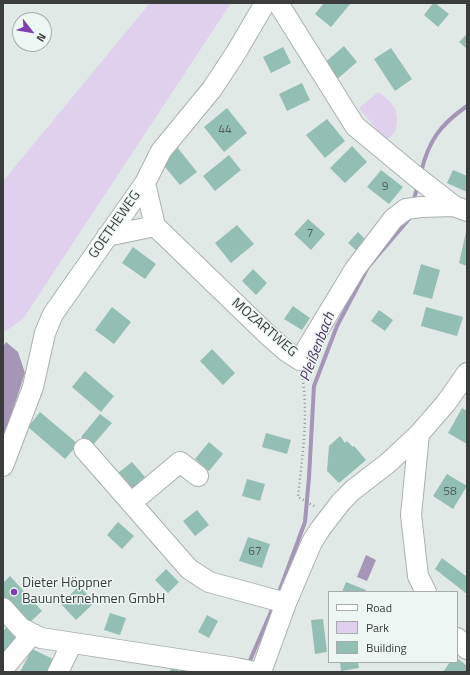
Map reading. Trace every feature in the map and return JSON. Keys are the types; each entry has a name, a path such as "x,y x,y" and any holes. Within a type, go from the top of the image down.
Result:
{"street":[{"name":"GOETHEWEG","path":"3,466 33,387 45,333 54,314 145,183 161,151 212,89 237,51 265,3"},
{"path":"278,3 355,126 420,180 460,208"},
{"path":"107,236 155,226 145,183"},
{"name":"MOZARTWEG","path":"155,226 269,336 286,351 300,360 355,269 393,219 413,208 460,208"},
{"path":"261,672 279,601 325,522 353,490 388,463 420,434 446,403 467,372"},
{"path":"420,434 411,515 418,576 426,591"},
{"path":"84,449 188,569 209,582 279,601"},
{"path":"131,502 180,462 198,476"},
{"path":"3,608 21,628 40,638 248,670"},
{"path":"3,669 32,634"},
{"path":"458,639 467,650"},
{"path":"58,672 72,643"}],"path":[{"path":"300,360 305,390 304,437 298,497 316,508"}],"green space":[{"path":"150,3 231,3 23,319 3,333 3,181"},
{"path":"378,92 391,102 397,116 395,132 389,138 384,139 359,108"}],"shaded area":[{"path":"6,342 18,352 25,373 3,440 3,347"},
{"path":"366,555 376,560 367,581 357,577"}],"building":[{"path":"324,3 351,3 331,27 315,14"},
{"path":"433,3 449,14 438,27 424,15"},
{"path":"467,34 467,49 459,42"},
{"path":"344,46 357,62 335,81 322,65"},
{"path":"283,47 291,63 271,73 263,57"},
{"path":"391,48 412,79 395,91 374,59"},
{"path":"302,83 310,100 287,111 279,94"},
{"path":"227,108 247,133 224,152 204,127"},
{"path":"327,119 345,141 325,158 306,135"},
{"path":"352,146 367,162 345,183 330,168"},
{"path":"177,147 197,172 180,185 160,161"},
{"path":"229,155 241,170 215,191 203,176"},
{"path":"381,170 403,187 389,204 367,187"},
{"path":"453,170 467,176 467,192 447,183"},
{"path":"308,219 325,234 311,250 294,234"},
{"path":"237,225 254,244 231,263 215,243"},
{"path":"358,232 368,242 358,252 348,243"},
{"path":"467,232 467,266 459,263"},
{"path":"133,247 156,264 145,279 122,263"},
{"path":"421,264 440,270 432,299 413,294"},
{"path":"253,269 267,283 256,295 242,281"},
{"path":"293,306 310,318 302,330 284,319"},
{"path":"112,307 131,322 114,344 95,330"},
{"path":"426,307 463,317 457,336 421,326"},
{"path":"379,310 393,320 385,331 371,321"},
{"path":"212,349 235,373 223,385 200,361"},
{"path":"85,371 114,396 101,412 72,387"},
{"path":"462,408 467,411 467,444 448,433"},
{"path":"40,412 78,444 65,459 28,427"},
{"path":"100,414 112,423 92,446 81,437"},
{"path":"266,433 291,440 287,454 262,447"},
{"path":"340,436 345,443 347,441 353,447 354,446 366,460 339,483 327,471 329,446"},
{"path":"209,442 223,454 209,471 195,459"},
{"path":"132,462 145,477 132,489 118,473"},
{"path":"447,474 467,486 453,509 433,496"},
{"path":"247,479 265,484 260,501 242,496"},
{"path":"197,510 209,525 195,536 183,521"},
{"path":"118,522 134,536 122,549 107,535"},
{"path":"248,537 270,544 262,568 239,561"},
{"path":"442,558 467,577 467,594 435,569"},
{"path":"166,569 179,582 168,593 155,580"},
{"name":"Dieter Höppner Bauunternehmen GmbH","path":"10,576 42,611 26,626 3,602 3,583"},
{"path":"346,582 366,590 366,591 342,591"},
{"path":"79,586 95,602 76,620 61,604"},
{"path":"110,613 126,618 120,635 104,630"},
{"path":"207,615 218,621 209,638 198,632"},
{"path":"323,619 327,652 315,654 311,620"},
{"path":"11,623 22,635 3,653 3,631"},
{"path":"32,649 53,659 47,672 20,672"},
{"path":"458,659 467,666 467,672 443,672 449,663 458,663"},
{"path":"340,663 358,663 359,668 341,671"},
{"path":"171,668 180,671 182,668 191,672 170,672"}],"waterway":[{"name":"Pleißenbach","path":"421,172 428,151 437,134 450,120 467,106"},
{"name":"Pleißenbach","path":"413,202 418,185"},
{"name":"Pleißenbach","path":"278,595 305,522 314,386 337,326 368,267 409,219 410,214"},
{"name":"Pleißenbach","path":"248,665 274,605"}],"place":[{"name":"Dieter Höppner Bauunternehmen GmbH","path":"14,592"}]}
